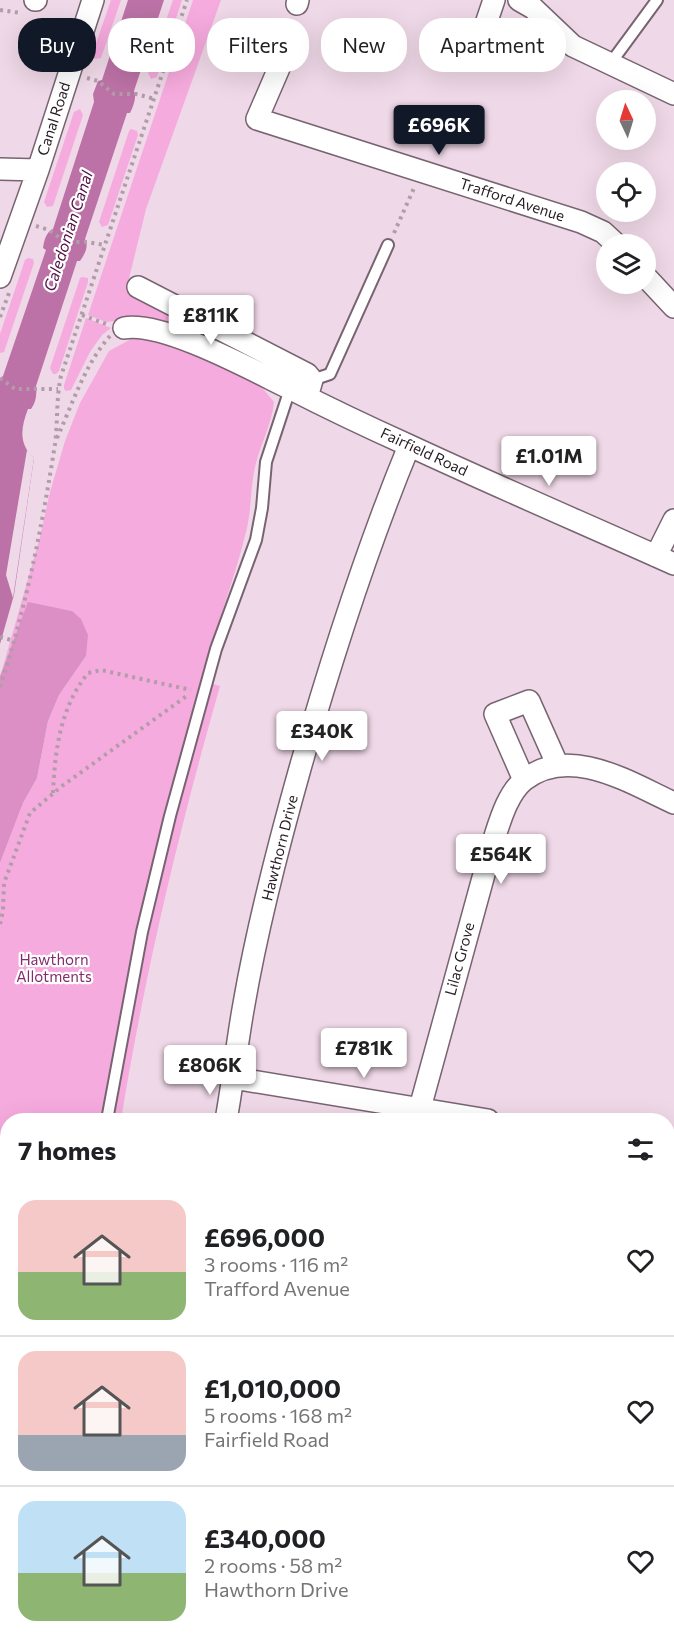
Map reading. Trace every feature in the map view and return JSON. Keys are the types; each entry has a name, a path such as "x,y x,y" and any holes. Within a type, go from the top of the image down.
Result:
{"street":[{"name":"Canal Road","path":"0,277 38,170 93,0"},
{"path":"488,18 494,0"},
{"path":"519,0 533,8 573,46 674,94"},
{"name":"Trafford Avenue","path":"275,72 249,116 581,222 605,234"},
{"name":"Canal Road","path":"0,169 38,170"},
{"name":"Fairfield Road","path":"138,287 307,374 303,389"},
{"path":"656,288 674,307"},
{"name":"Fairfield Road","path":"124,328 133,326 171,334 303,389 409,446 665,560"},
{"name":"Hawthorn Drive","path":"227,1113 244,1004 285,822 349,606 409,446"},
{"path":"665,560 674,520"},
{"path":"558,766 529,701 495,714 524,780 543,770 558,766 586,766 613,775 674,802"},
{"name":"Lilac Grove","path":"420,1108 492,846 505,809 524,780"},
{"path":"233,1078 448,1113"}],"lane":[{"path":"610,64 657,0"},
{"path":"108,1113 142,932 199,689 256,540 262,508 266,462 303,389 330,374 388,245"}],"path":[{"path":"0,687 26,603 55,442 58,389 187,0"},
{"path":"81,76 98,81 114,94 136,94 155,99"},
{"path":"388,245 421,171"},
{"path":"33,225 50,230 65,242 105,245"},
{"path":"82,315 98,321"},
{"path":"55,442 102,345 111,335 124,328"},
{"path":"0,378 15,389 58,389"},
{"path":"0,637 15,641"},
{"path":"53,794 56,746 61,726 70,702 88,674 101,670 199,689"},
{"path":"0,924 4,883 30,813 199,689"}],"green space":[{"path":"111,0 121,0 115,18 108,18 108,38 101,58 96,59 96,43"},
{"path":"173,0 182,0 176,18 167,18"},
{"path":"193,0 221,0 215,18 207,18 207,39 146,209 126,291 247,349 295,378 163,322 141,316 131,316 106,322 88,315 169,72 195,72 195,18 187,18"},
{"path":"159,72 157,77 151,79 148,73"},
{"path":"80,109 83,115 53,206 47,207 44,202 74,112"},
{"path":"131,129 137,131 138,135 108,225 102,227 99,222"},
{"path":"33,259 34,263 4,352 0,353 0,334 25,260"},
{"path":"82,277 88,278 88,282 59,371 53,374 50,368"},
{"path":"86,318 111,328 102,335 90,352 71,390 66,391 64,385"},
{"name":"Hawthorn Allotments","path":"143,337 166,342 259,384 274,402 254,472 248,523 241,551 201,681 220,686 164,902 122,1113 0,1113 0,863 23,803 37,778 48,721 59,695 86,656 72,611 28,603 2,670 65,441 80,403 109,351 133,338"}],"shaded area":[{"path":"28,602 72,611 81,619 88,635 86,656 59,695 48,721 37,778 23,803 0,863 0,676"}],"water":[{"path":"128,0 164,0 158,18 122,18"},
{"name":"Caledonian Canal","path":"108,62 108,72 140,72 134,91 133,105 130,113 127,113 85,239 86,250 80,261 77,261 36,386 35,401 31,409 28,409 24,422 23,441 34,458 14,595 0,644 0,379 3,376 46,250 43,248 45,240 53,229 94,102 93,94 98,81 102,80"}],"pier":[{"path":"27,450 34,458 13,598 6,575"}]}
